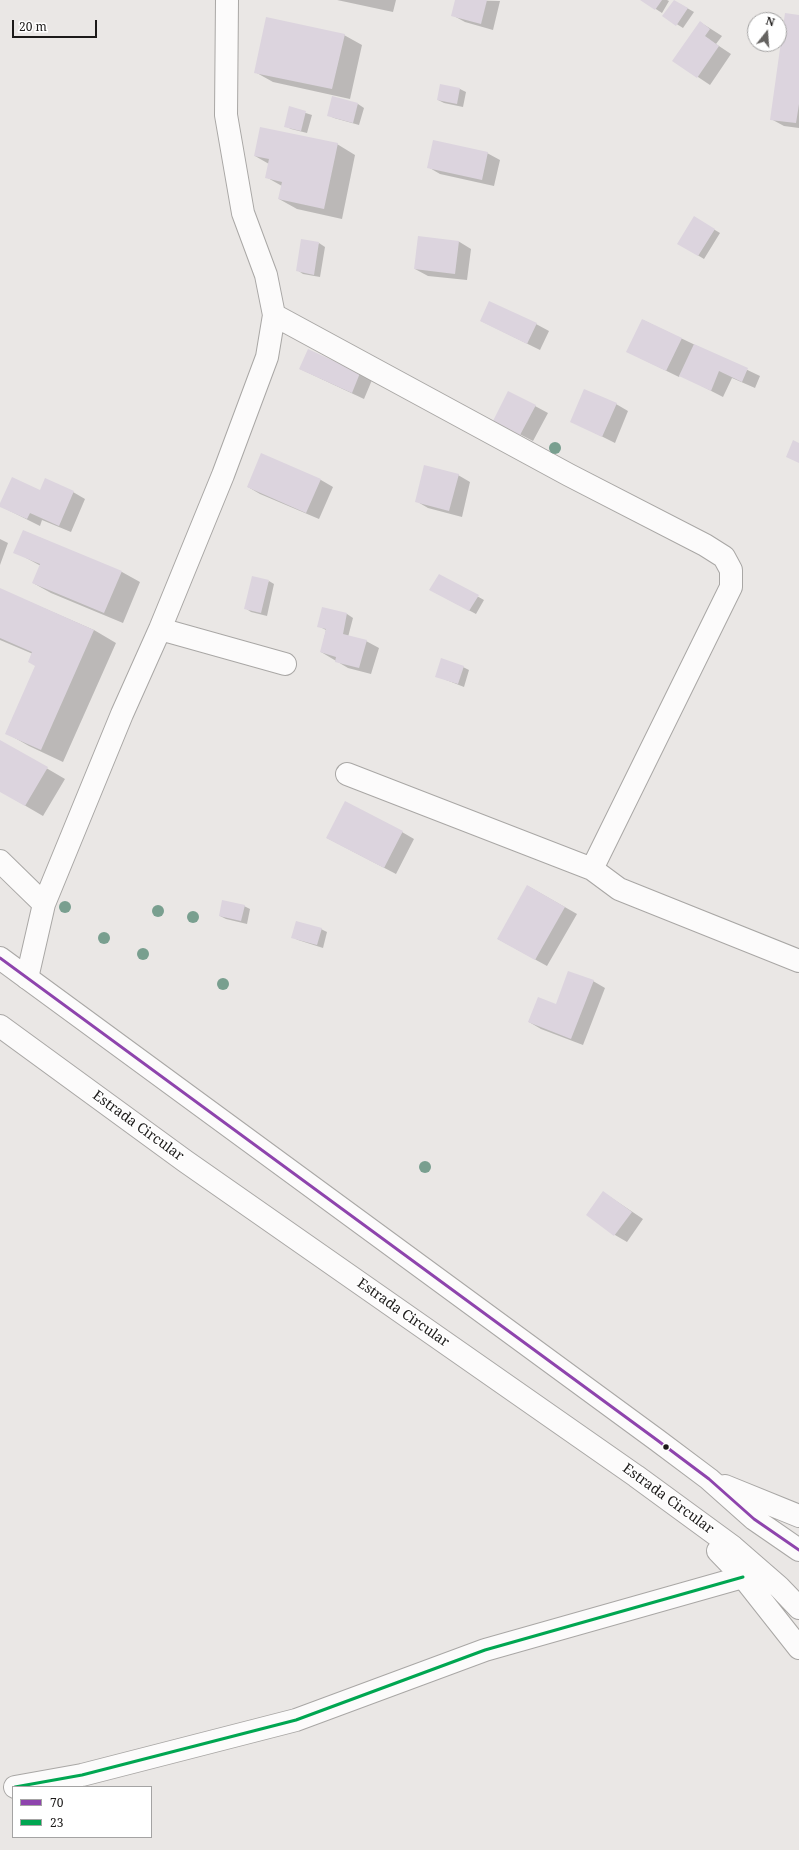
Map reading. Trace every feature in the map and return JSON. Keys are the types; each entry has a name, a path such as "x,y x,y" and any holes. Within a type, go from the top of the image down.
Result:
{"street":[{"path":"27,978 44,904 223,475 267,357 274,315 266,275 243,213 226,115 227,0"},
{"path":"274,315 569,475 706,544 724,557 730,570 731,587 592,869"},
{"path":"160,629 285,664"},
{"path":"347,774 592,869 619,888 799,961"},
{"path":"0,862 44,904"},
{"path":"0,958 709,1479 754,1519 799,1550"},
{"name":"Estrada Circular","path":"0,1026 185,1161 636,1476 733,1547 799,1608"},
{"path":"636,1476 702,1536 743,1577 799,1648"},
{"path":"709,1479 799,1516"},
{"path":"20,1786 82,1775 296,1720 485,1650 743,1577"},
{"path":"0,1790 12,1787"}],"building":[{"path":"455,0 487,0 481,24 451,16"},
{"path":"640,0 662,0 655,10"},
{"path":"674,0 688,8 676,26 662,16"},
{"path":"787,13 799,15 799,104 796,123 770,120 780,52 787,52"},
{"path":"266,17 345,34 332,89 254,73"},
{"path":"700,21 710,29 705,36 719,46 697,78 672,61"},
{"path":"440,84 460,88 457,104 437,100"},
{"path":"332,96 358,103 353,123 327,116"},
{"path":"289,106 306,111 301,131 284,127"},
{"path":"260,127 338,143 324,209 278,199 282,182 265,178 269,159 254,156"},
{"path":"433,140 488,152 482,180 427,168"},
{"path":"694,216 715,229 698,256 677,244"},
{"path":"418,236 459,241 455,274 414,269"},
{"path":"301,239 319,242 314,275 296,271"},
{"path":"489,301 537,323 527,344 480,321"},
{"path":"642,319 682,338 666,371 626,352"},
{"path":"694,344 748,368 742,382 719,371 711,391 679,376"},
{"path":"308,349 360,373 352,393 299,369"},
{"path":"584,389 617,403 602,437 570,422"},
{"path":"508,391 536,405 520,435 493,421"},
{"path":"793,440 799,443 799,463 786,457"},
{"path":"261,453 321,479 306,513 247,487"},
{"path":"424,465 459,474 449,511 415,502"},
{"path":"12,477 40,490 45,478 74,491 59,526 30,513 27,519 0,507 0,503"},
{"path":"23,530 122,571 104,613 32,583 40,564 13,553"},
{"path":"439,574 479,595 469,611 429,590"},
{"path":"252,576 269,580 261,613 244,609"},
{"path":"0,588 94,630 41,750 5,734 35,666 28,662 32,652 0,638"},
{"path":"322,607 347,613 343,634 367,640 359,668 335,662 336,657 320,652 326,629 317,627"},
{"path":"441,658 464,666 458,684 435,677"},
{"path":"0,740 48,767 25,806 0,792"},
{"path":"345,801 403,831 384,868 326,838"},
{"path":"527,885 565,907 535,960 497,939"},
{"path":"222,900 245,905 241,921 219,916"},
{"path":"296,921 322,928 317,945 291,938"},
{"path":"568,971 594,980 571,1039 528,1022 538,997 556,1004"},
{"path":"603,1191 632,1212 614,1236 586,1215"}],"transit line":[{"name":"70","path":"0,958 657,1440 709,1479 754,1519 799,1550"},
{"name":"23","path":"21,1786 82,1775 296,1720 485,1650 743,1577"}]}
